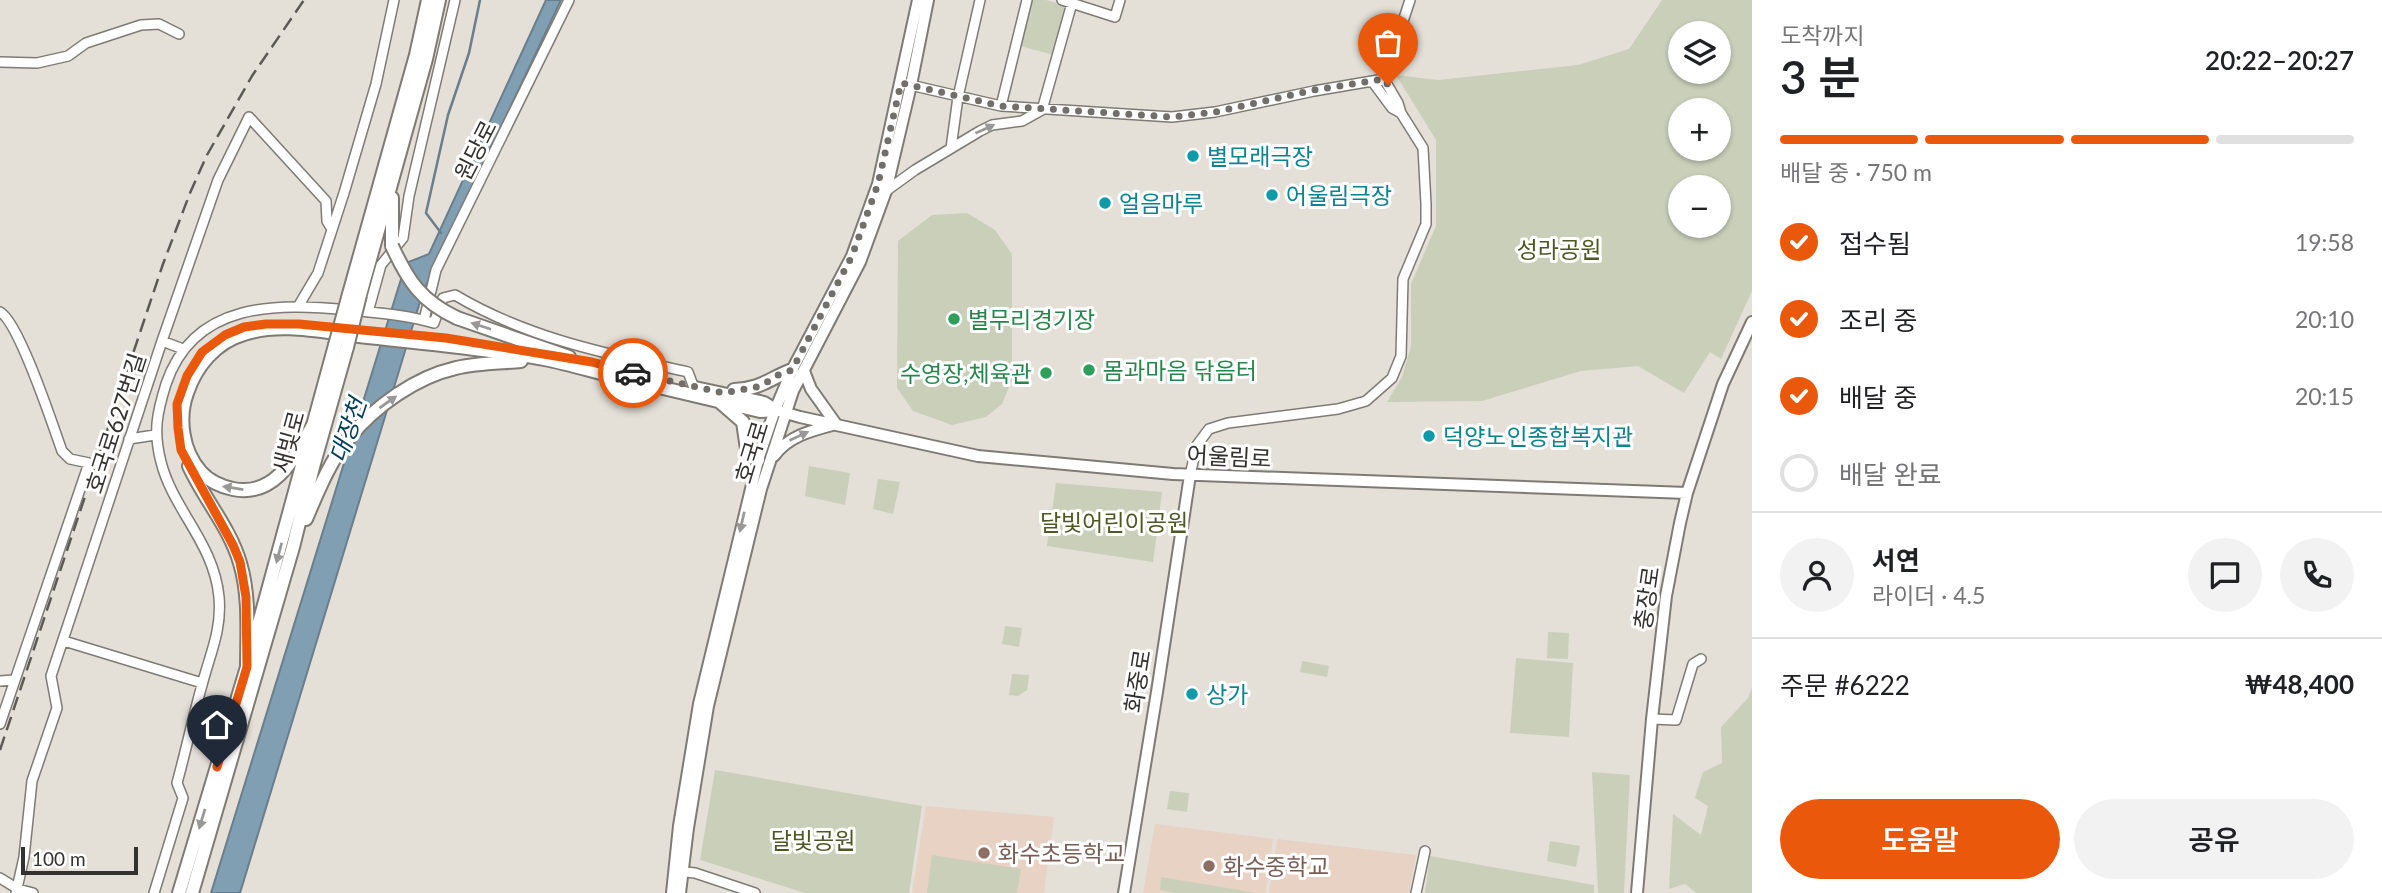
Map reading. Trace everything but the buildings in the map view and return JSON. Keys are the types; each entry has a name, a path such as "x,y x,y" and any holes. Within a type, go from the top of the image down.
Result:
{"highway":[{"name":"새빛로","path":"192,893 293,547 428,0"},
{"name":"새빛로","path":"354,295 393,177 426,59 439,0"},
{"path":"393,177 392,246 414,287 426,300 457,318 558,354 694,388 760,411 780,411"},
{"path":"247,667 246,597 240,562 225,528 181,450 177,404 187,376 202,352 225,335 244,327 299,324 357,333"},
{"path":"316,421 289,465 273,481 256,489 239,490 221,487 201,473 191,458 183,436 182,407 191,379 207,357 243,334 266,329 357,333 446,342 592,362"},
{"path":"446,342 545,359 722,397 761,386 780,374 798,371"},
{"name":"새빛로","path":"179,893 247,667 316,421 341,346"},
{"path":"293,547 328,471 349,438 380,408 430,377 455,368 545,359"},
{"path":"722,397 743,422 747,449 764,460"}],"main road":[{"name":"호국로","path":"798,371 860,262 886,191 918,0"},
{"name":"호국로","path":"680,893 678,871 681,812 699,704 764,460 780,411 852,256 878,184 928,0"},
{"name":"충장로","path":"1637,893 1666,596 1686,493 1723,384 1752,322"},
{"path":"764,460 790,440 836,424 798,371"},
{"name":"어울림로","path":"780,411 978,456 1190,475 1686,493"},
{"name":"화중로","path":"1124,893 1190,475"},
{"name":"호국로","path":"672,893 678,871"}],"street":[{"path":"299,305 318,273 332,229 376,84 394,0"},
{"path":"368,312 381,265 403,238 409,196 455,0"},
{"name":"원당로","path":"422,319 436,270 569,0"},
{"path":"951,148 958,97 980,0"},
{"path":"1001,106 1027,0"},
{"path":"1062,0 1115,17 1120,0"},
{"path":"1190,475 1197,445 1209,429 1228,423 1338,409 1366,401 1392,378 1401,356 1403,279 1426,224 1423,148 1384,79 1410,0"},
{"path":"886,191 951,148 992,125 1022,121 1042,110 1072,3"},
{"path":"0,62 37,63 68,56 86,43 141,25 159,24 179,34"},
{"path":"906,84 1001,106 1172,117 1215,112 1314,90 1384,79"},
{"path":"1372,81 1392,108 1401,113"},
{"name":"호국로627번길","path":"17,891 24,857 32,781 57,708 51,676 162,341 219,180 249,117 326,201 327,221 332,229"},
{"path":"154,893 183,798 177,783 202,683 218,634 219,597 214,574 203,542 166,481 155,435 160,403 170,372 183,349 203,329 225,318 256,310 299,305 380,313 434,323 443,298 455,295 478,309 553,340 688,372 694,388"},
{"path":"0,312 5,314 20,342 62,451 70,459 89,463 0,724"},
{"path":"162,341 183,349"},
{"path":"129,439 155,435"},
{"path":"64,641 202,683"},
{"path":"1652,719 1676,720 1693,664 1700,659"},
{"path":"0,681 14,680"},
{"path":"1416,893 1425,851"},
{"path":"678,871 695,873 755,893"},
{"path":"0,878 17,891 33,893"}],"shaded area":[{"name":"화수초등학교","path":"926,806 1054,817 1044,893 912,893"},
{"name":"화수중학교","path":"1155,824 1273,839 1266,893 1143,893"},
{"path":"1277,839 1416,855 1409,893 1269,893"}],"green space":[{"path":"1031,0 1046,0 1067,6 1054,55 1020,46"},
{"name":"성라공원","path":"1662,0 1752,0 1752,291 1721,359 1710,352 1684,393 1638,366 1581,371 1482,401 1387,402 1402,377 1411,346 1411,284 1436,226 1436,140 1396,75 1438,80 1578,65 1629,49"},
{"path":"967,213 995,230 1012,254 1012,380 1002,404 986,417 952,425 913,411 897,388 898,241 932,215"},
{"path":"809,466 850,473 845,505 805,496"},
{"path":"878,479 900,482 893,514 873,509"},
{"name":"달빛어린이공원","path":"1056,483 1162,492 1153,562 1047,546"},
{"path":"1005,626 1022,628 1019,647 1002,644"},
{"path":"1548,632 1569,633 1568,659 1547,658"},
{"path":"1516,658 1573,663 1569,737 1510,733"},
{"path":"1302,661 1329,666 1327,677 1300,672"},
{"path":"1012,674 1029,675 1027,690 1018,696 1009,695"},
{"path":"1752,688 1752,893 1696,893 1685,884 1669,889 1673,814 1701,835 1708,806 1695,798 1703,772 1722,763 1721,727 1748,698"},
{"name":"달빛공원","path":"715,770 922,806 909,893 805,893 700,860"},
{"path":"1592,772 1630,775 1624,893 1598,893"},
{"path":"1170,791 1189,793 1187,812 1167,809"},
{"path":"1550,841 1580,846 1576,867 1547,861"},
{"path":"932,855 1021,869 1017,893 927,893"},
{"path":"1430,856 1594,885 1594,893 1425,893"},
{"path":"1161,877 1257,893 1177,893 1160,890"}],"water":[{"path":"546,0 561,0 423,292 240,893 211,893 406,263 429,254"}],"waterway":[{"path":"441,233 426,213 448,115 469,53 480,0"}],"railway":[{"path":"0,750 163,264 190,193 207,155 252,76 304,0"}],"way so far":[{"path":"633,373 724,393 761,386 792,370 852,256 878,184 901,83 1001,106 1172,117 1215,112 1314,90 1384,79 1388,85"}],"place":[{"name":"별모래극장","path":"1193,156"},
{"name":"어울림극장","path":"1272,195"},
{"name":"얼음마루","path":"1105,203"},
{"name":"별무리경기장","path":"954,319"},
{"name":"몸과마음 닦음터","path":"1089,370"},
{"name":"수영장,체육관","path":"1046,373"},
{"name":"덕양노인종합복지관","path":"1429,436"},
{"name":"상가","path":"1192,694"},
{"name":"화수초등학교","path":"984,853"},
{"name":"화수중학교","path":"1209,866"}],"route":[{"path":"217,767 247,667 246,597 240,562 233,545 181,450 177,404 187,376 202,352 225,335 244,327 299,324 446,338 592,362 633,373"}],"water label":[{"name":"대장천","path":"347,430"}]}
